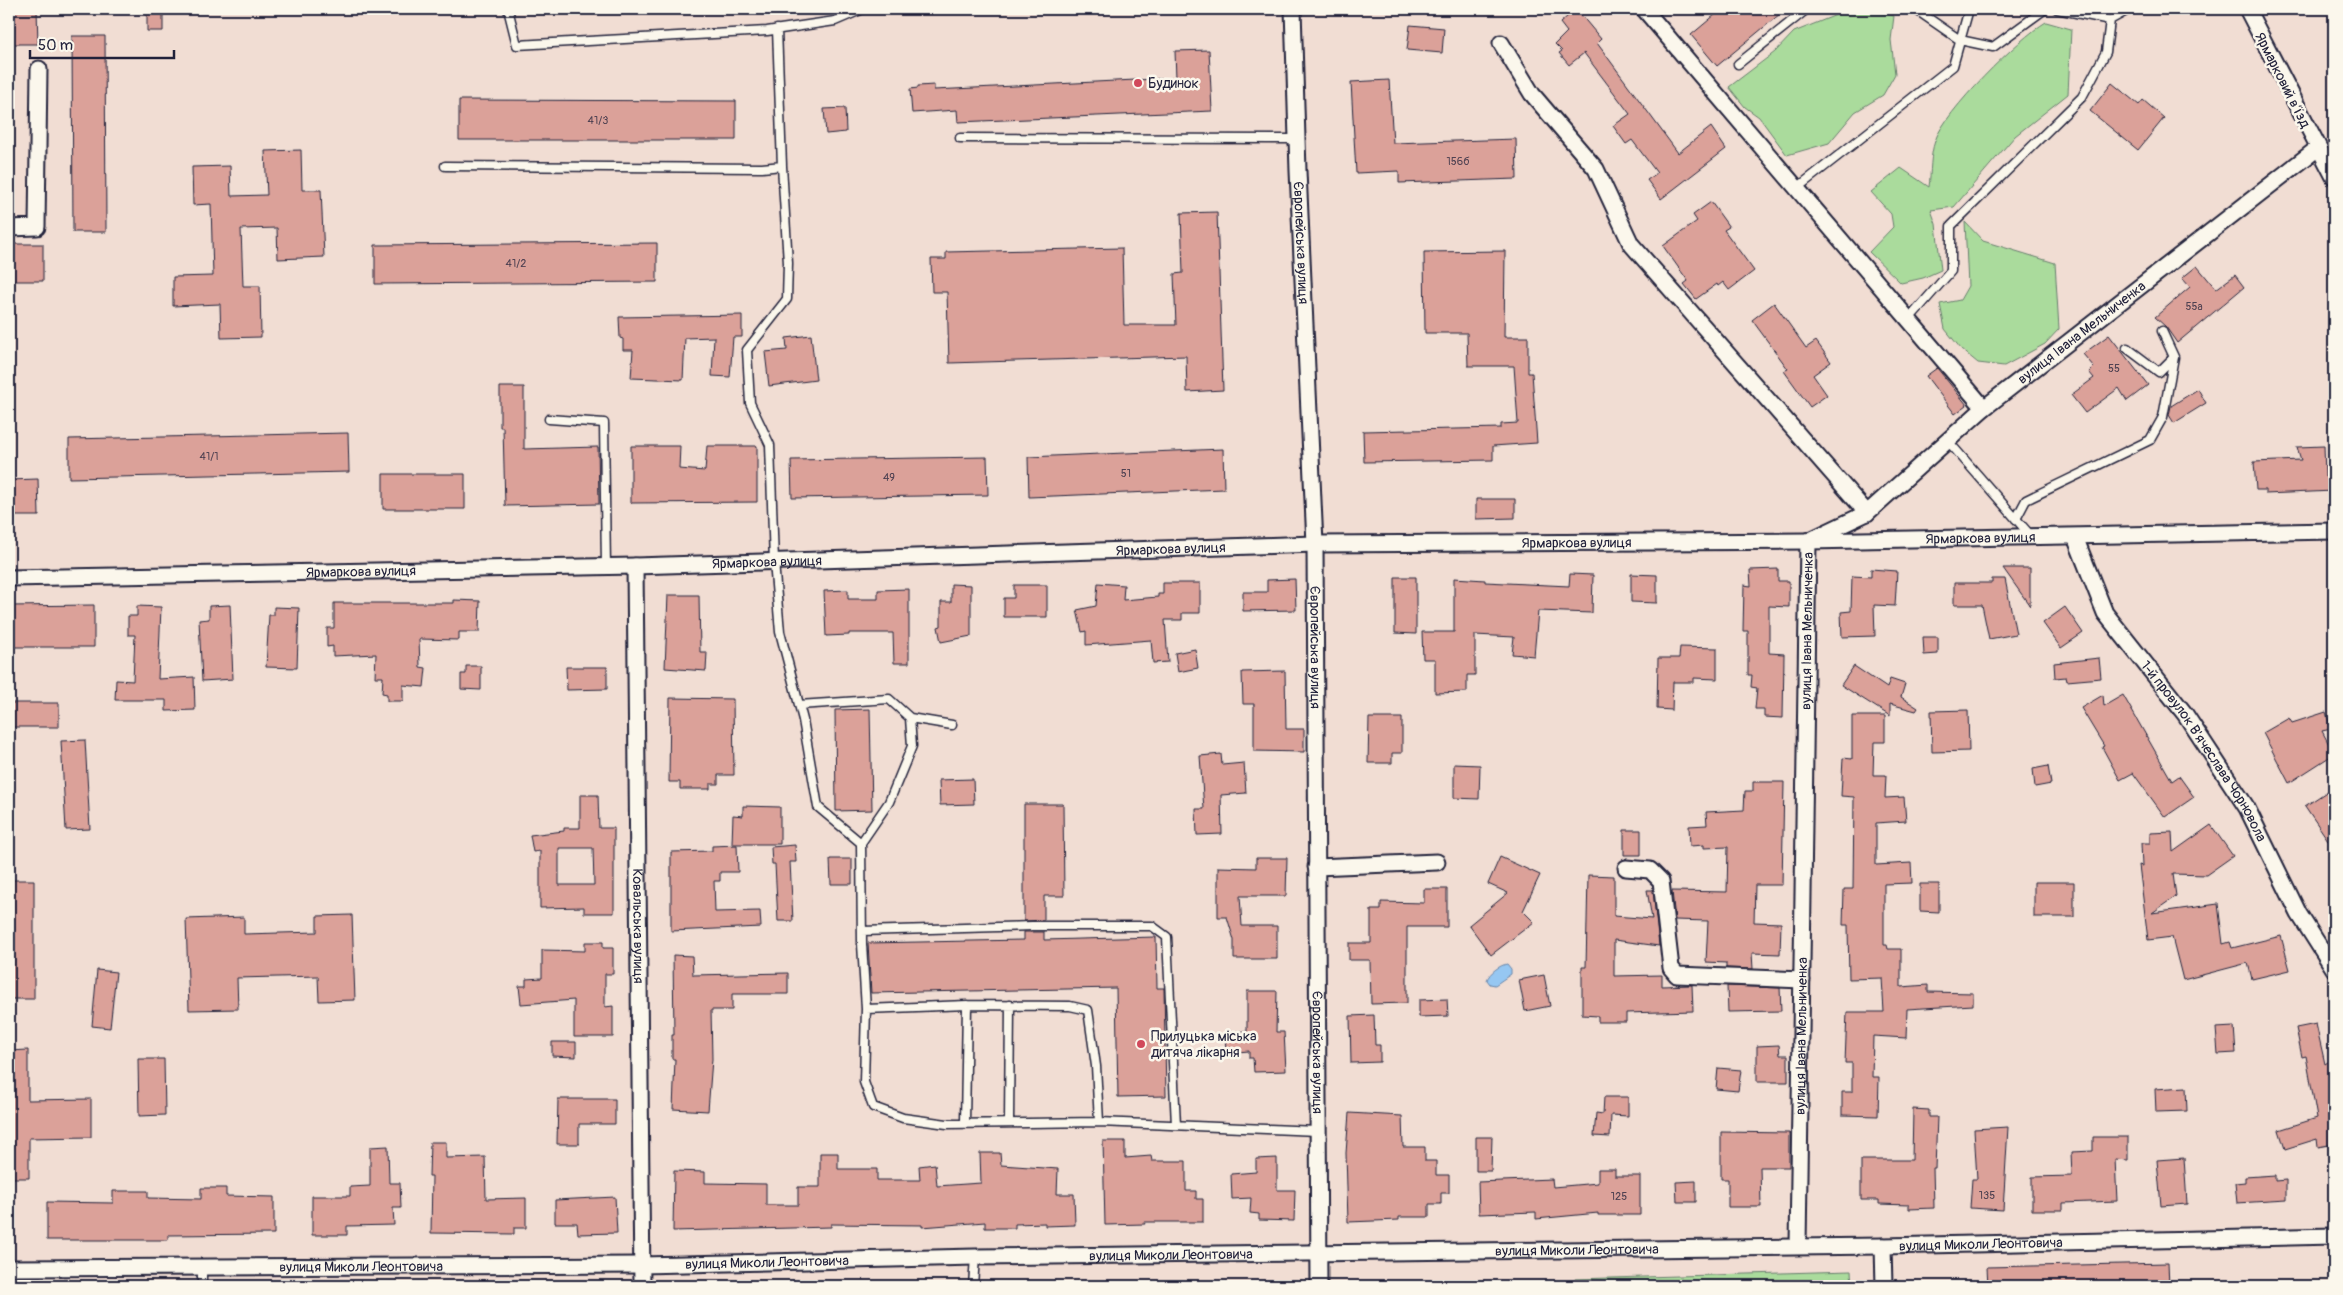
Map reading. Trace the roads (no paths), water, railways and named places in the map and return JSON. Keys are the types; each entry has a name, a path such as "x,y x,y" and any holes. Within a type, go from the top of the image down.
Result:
{"street":[{"name":"Європейська вулиця","path":"1293,9 1315,544 1319,1286"},
{"path":"1644,9 1984,408"},
{"name":"Ярмарковий вʼїзд","path":"2247,9 2334,177"},
{"path":"1501,43 1532,94 1596,169 1631,244 1867,513"},
{"path":"9,228 37,227 39,69"},
{"name":"вулиця Івана Мельниченка","path":"1798,1246 1808,541 1867,513 1984,408 2318,148"},
{"name":"Ярмаркова вулиця","path":"9,578 606,567 1315,544 1808,541 2334,531"},
{"name":"1-й провулок В'ячеслава Чорновола","path":"2075,536 2105,613 2185,714 2247,808 2298,914 2334,969"},
{"name":"Ковальська вулиця","path":"635,566 642,1286"},
{"path":"1316,867 1437,862"},
{"path":"1626,868 1650,870 1661,881 1671,968 1677,975 1802,980"},
{"name":"вулиця Миколи Леонтовича","path":"9,1268 642,1265 975,1257 1883,1246 2334,1236"},
{"path":"1883,1246 1884,1286"}],"lane":[{"path":"508,9 517,45 777,30 835,21 863,9"},
{"path":"1738,64 1807,9"},
{"path":"1915,9 1960,40 1993,48 2045,9"},
{"path":"1797,188 1953,66 1969,9"},
{"path":"2057,9 2110,20 2130,9"},
{"path":"1909,319 1951,271 1951,226 2082,97 2106,52 2110,20"},
{"path":"777,30 788,262 787,299 747,350 750,403 770,444 774,562 780,632 799,705 818,807 861,843"},
{"path":"960,138 1297,140"},
{"path":"445,166 762,168 782,166"},
{"path":"2016,519 2026,500 2150,440 2163,418 2174,358 2162,331"},
{"path":"2127,348 2159,372 2174,358"},
{"path":"549,419 604,423 606,567"},
{"path":"1948,441 2031,536"},
{"path":"799,705 889,699 910,718 952,725"},
{"path":"910,718 912,746 909,754 889,802 861,843 862,931 866,1009 864,1082 873,1107 903,1118 947,1124 1099,1122 1317,1131"},
{"path":"862,931 1032,926 1152,926 1167,937 1176,1126"},
{"path":"965,1124 967,1005"},
{"path":"866,1009 1010,1005 1070,1006 1088,1010 1096,1066 1099,1122"},
{"path":"1009,1123 1010,1005"},
{"path":"973,1286 975,1257"},
{"path":"202,1268 202,1286"}],"water":[{"path":"1507,964 1511,969 1511,974 1495,985 1490,984 1487,980 1492,972"}],"place":[{"name":"Будинок","path":"1138,83"},
{"name":"Прилуцька міська дитяча лікарня","path":"1141,1044"}]}
